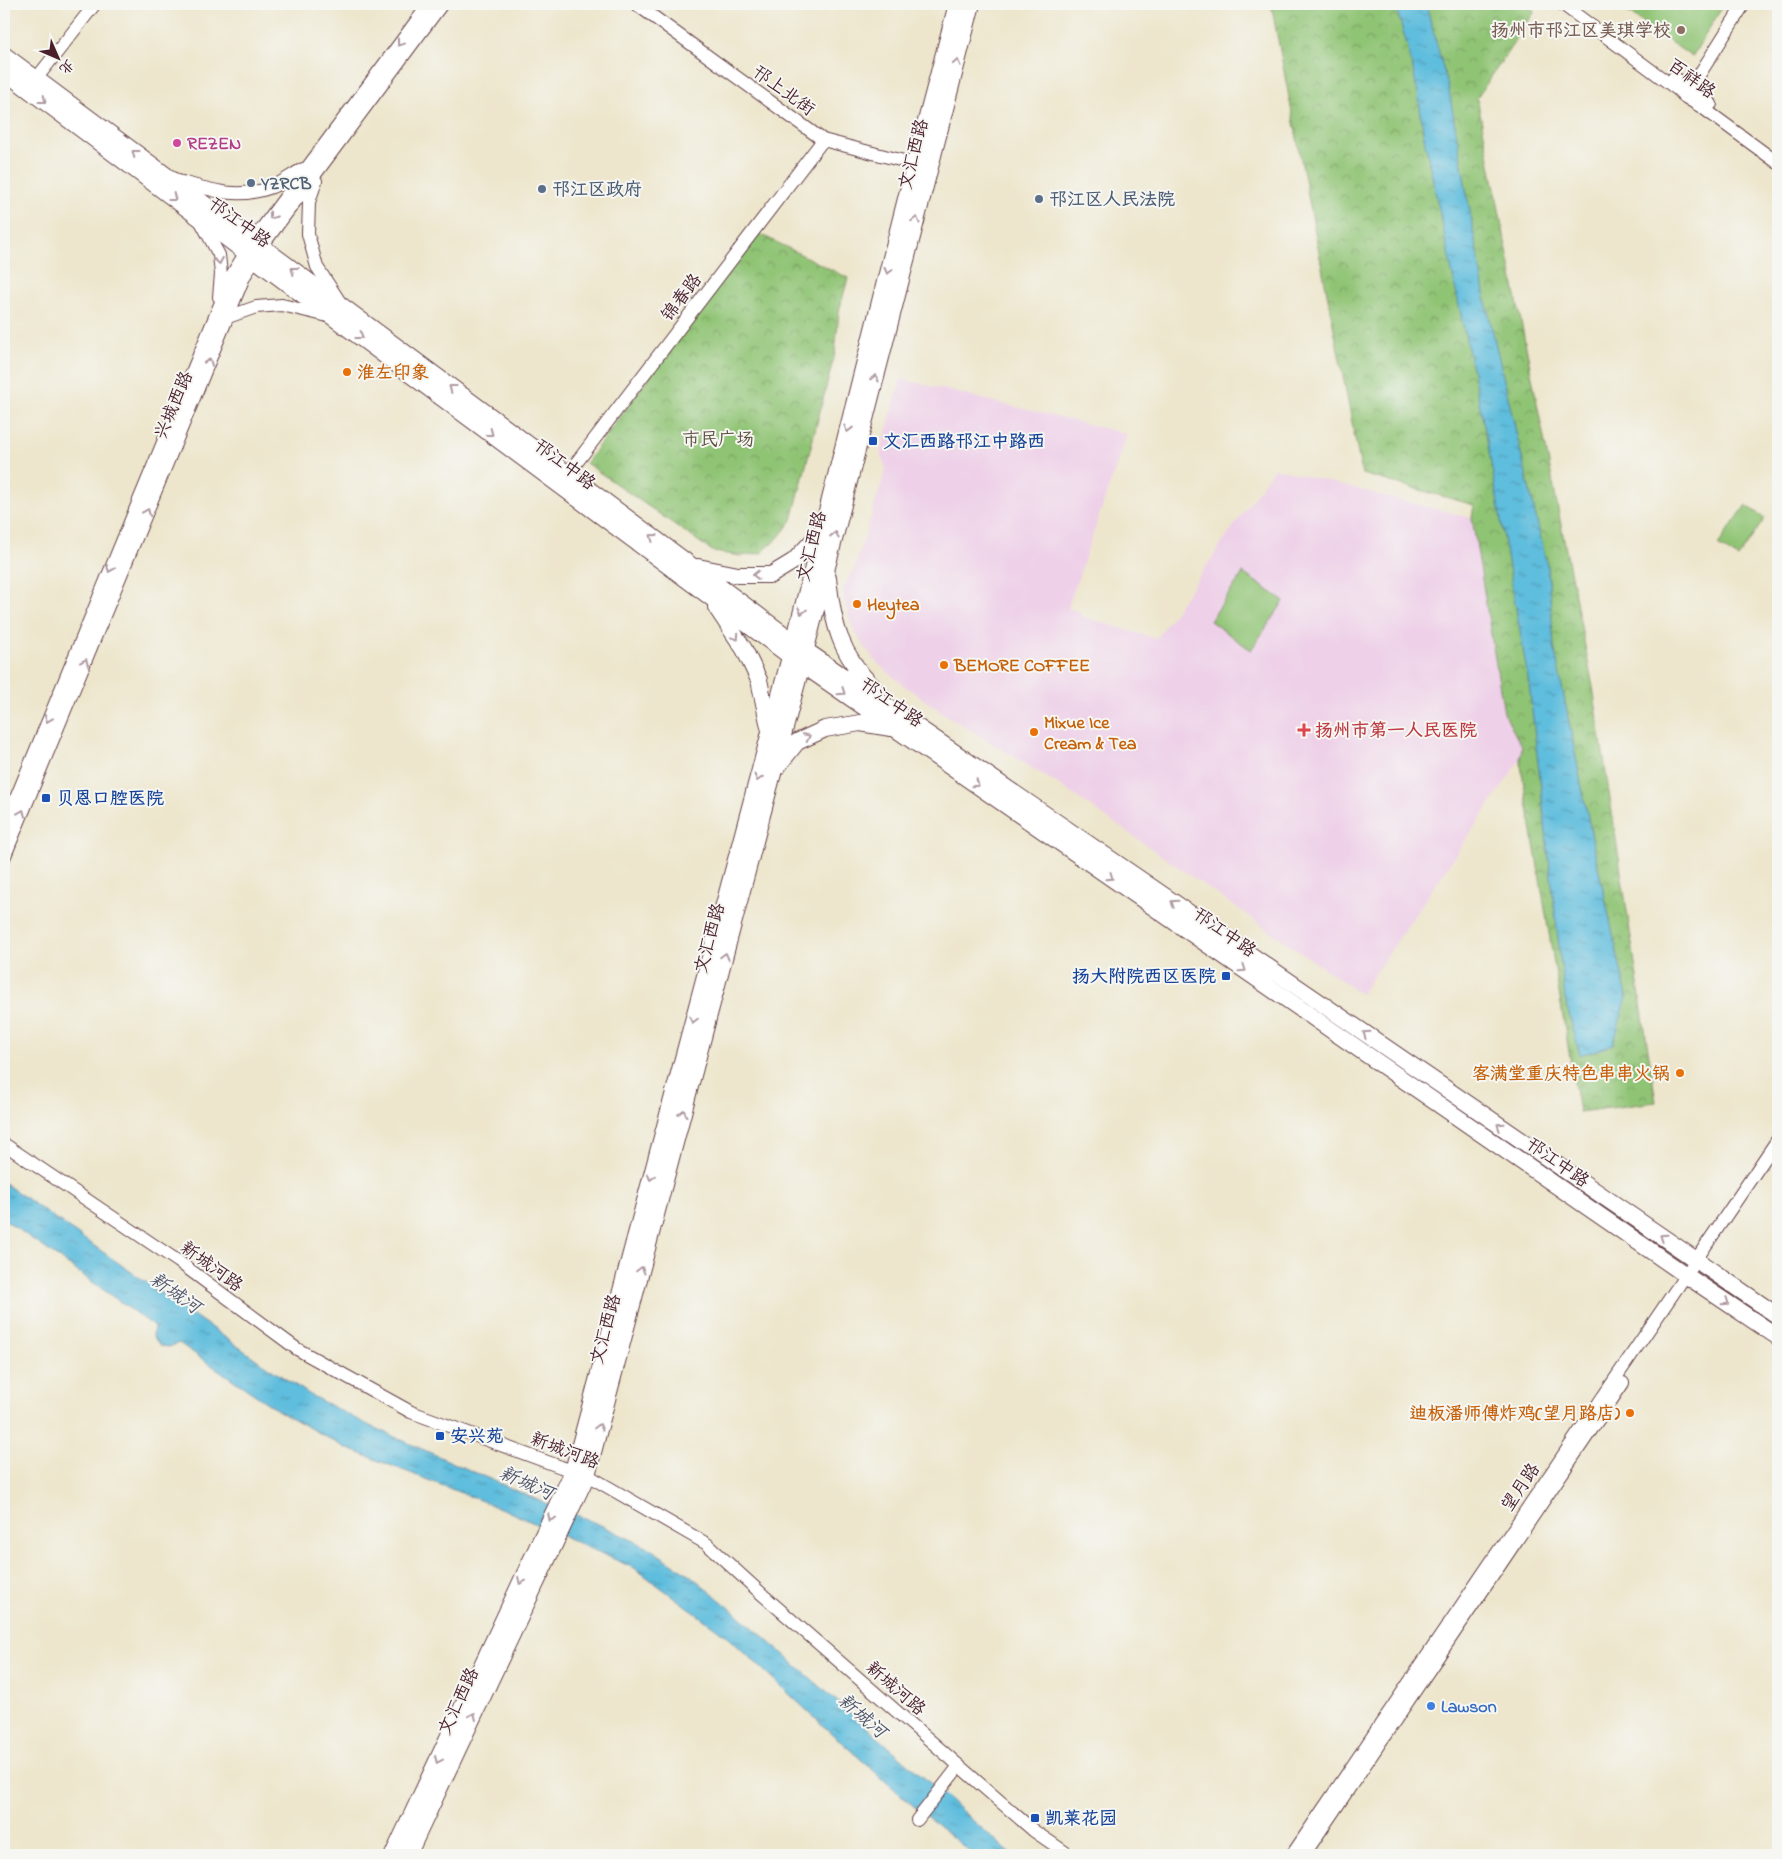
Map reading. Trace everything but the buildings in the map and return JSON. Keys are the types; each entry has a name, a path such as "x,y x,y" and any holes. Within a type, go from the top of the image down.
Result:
{"main road":[{"name":"文汇西路","path":"580,1473 770,731 827,566 922,166 957,4"},
{"name":"文汇西路","path":"393,1855 580,1473 774,771 822,530 922,166 972,4"},
{"name":"邗江中路","path":"4,55 169,178 254,249 709,596 798,653 898,722 1689,1277 1778,1337"},
{"name":"邗江中路","path":"4,71 199,217 254,249"},
{"name":"邗江中路","path":"339,312 692,566 798,653"},
{"path":"692,566 738,575 771,575 794,561 822,530"},
{"path":"827,566 832,611 842,645 859,673 898,722"},
{"path":"709,596 744,649 759,680 770,731"},
{"name":"邗江中路","path":"898,722 1778,1316"},
{"path":"774,771 797,742 825,729 860,723 898,722"},
{"name":"文汇西路","path":"408,1855 548,1540"}],"street":[{"path":"36,79 95,4"},
{"name":"兴城西路","path":"4,858 223,313 233,273 254,249 315,166 429,4"},
{"name":"兴城西路","path":"315,166 442,4"},
{"name":"邗上北街","path":"636,4 823,140 922,166"},
{"name":"百祥路","path":"1562,4 1678,90 1688,93 1703,108 1778,163"},
{"name":"百祥路","path":"1576,4 1688,93 1778,152"},
{"path":"1688,93 1744,4"},
{"name":"锦春路","path":"567,475 823,140"},
{"path":"169,178 211,190 243,194 273,186 315,166"},
{"path":"315,166 309,202 308,234 317,267 339,312"},
{"path":"199,217 219,255 223,313 256,307 282,306 339,312"},
{"name":"兴城西路","path":"4,827 223,313"},
{"name":"望月路","path":"1699,1263 1778,1138"},
{"name":"新城河路","path":"4,1144 179,1262 297,1349 411,1412 580,1473 707,1544 1034,1831 1069,1855"},
{"name":"望月路","path":"1292,1855 1689,1277 1778,1154"},
{"name":"望月路","path":"1304,1855 1689,1277"},
{"path":"917,1820 959,1766"}],"shaded area":[{"name":"扬州市第一人民医院","path":"901,379 1127,434 1068,608 1080,612 1081,616 1156,639 1274,468 1472,518 1504,713 1522,747 1520,760 1361,994 1058,784 943,713 902,684 877,663 865,647 852,627 842,591 855,567 886,469 880,453"}],"green space":[{"path":"1271,4 1525,4 1535,11 1477,98 1593,687 1656,1102 1579,1112 1520,760 1522,747 1504,713 1472,518 1474,505 1362,474"},
{"name":"扬州市邗江区美琪学校","path":"1616,4 1724,4 1692,57"},
{"name":"市民广场","path":"756,232 848,278 839,311 835,353 792,520 778,538 761,553 741,556 714,552 586,463"},
{"path":"1746,505 1765,518 1738,558 1718,545"},
{"path":"1243,573 1284,601 1251,650 1210,621"}],"water":[{"path":"1395,4 1426,4 1449,90 1485,298 1548,569 1554,646 1594,848 1627,997 1613,1045 1580,1055 1565,1000 1529,684 1487,440 1424,138 1418,93 1408,48"},
{"path":"4,1183 312,1396 370,1426 528,1496 594,1522 649,1548 690,1575 748,1623 1012,1855 974,1855 910,1803 729,1638 636,1569 505,1510 346,1448 279,1411 179,1343 169,1347 161,1346 153,1337 154,1326 4,1219"}],"place":[{"name":"扬州市邗江区美琪学校","path":"1681,30"},
{"name":"REZEN","path":"177,143"},
{"name":"YZRCB","path":"251,183"},
{"name":"邗江区政府","path":"542,189"},
{"name":"邗江区人民法院","path":"1039,199"},
{"name":"淮左印象","path":"347,372"},
{"name":"文汇西路邗江中路西","path":"873,441"},
{"name":"Heytea","path":"857,604"},
{"name":"BEMORE COFFEE","path":"944,665"},
{"name":"扬州市第一人民医院","path":"1304,730"},
{"name":"Mixue Ice Cream & Tea","path":"1034,732"},
{"name":"贝恩口腔医院","path":"46,798"},
{"name":"扬大附院西区医院","path":"1226,976"},
{"name":"客满堂重庆特色串串火锅","path":"1680,1073"},
{"name":"迪板潘师傅炸鸡(望月路店)","path":"1630,1413"},
{"name":"安兴苑","path":"440,1436"},
{"name":"Lawson","path":"1431,1706"},
{"name":"凯莱花园","path":"1035,1818"}],"water label":[{"name":"新城河","path":"176,1292"},
{"name":"新城河","path":"527,1482"},
{"name":"新城河","path":"863,1715"}]}
